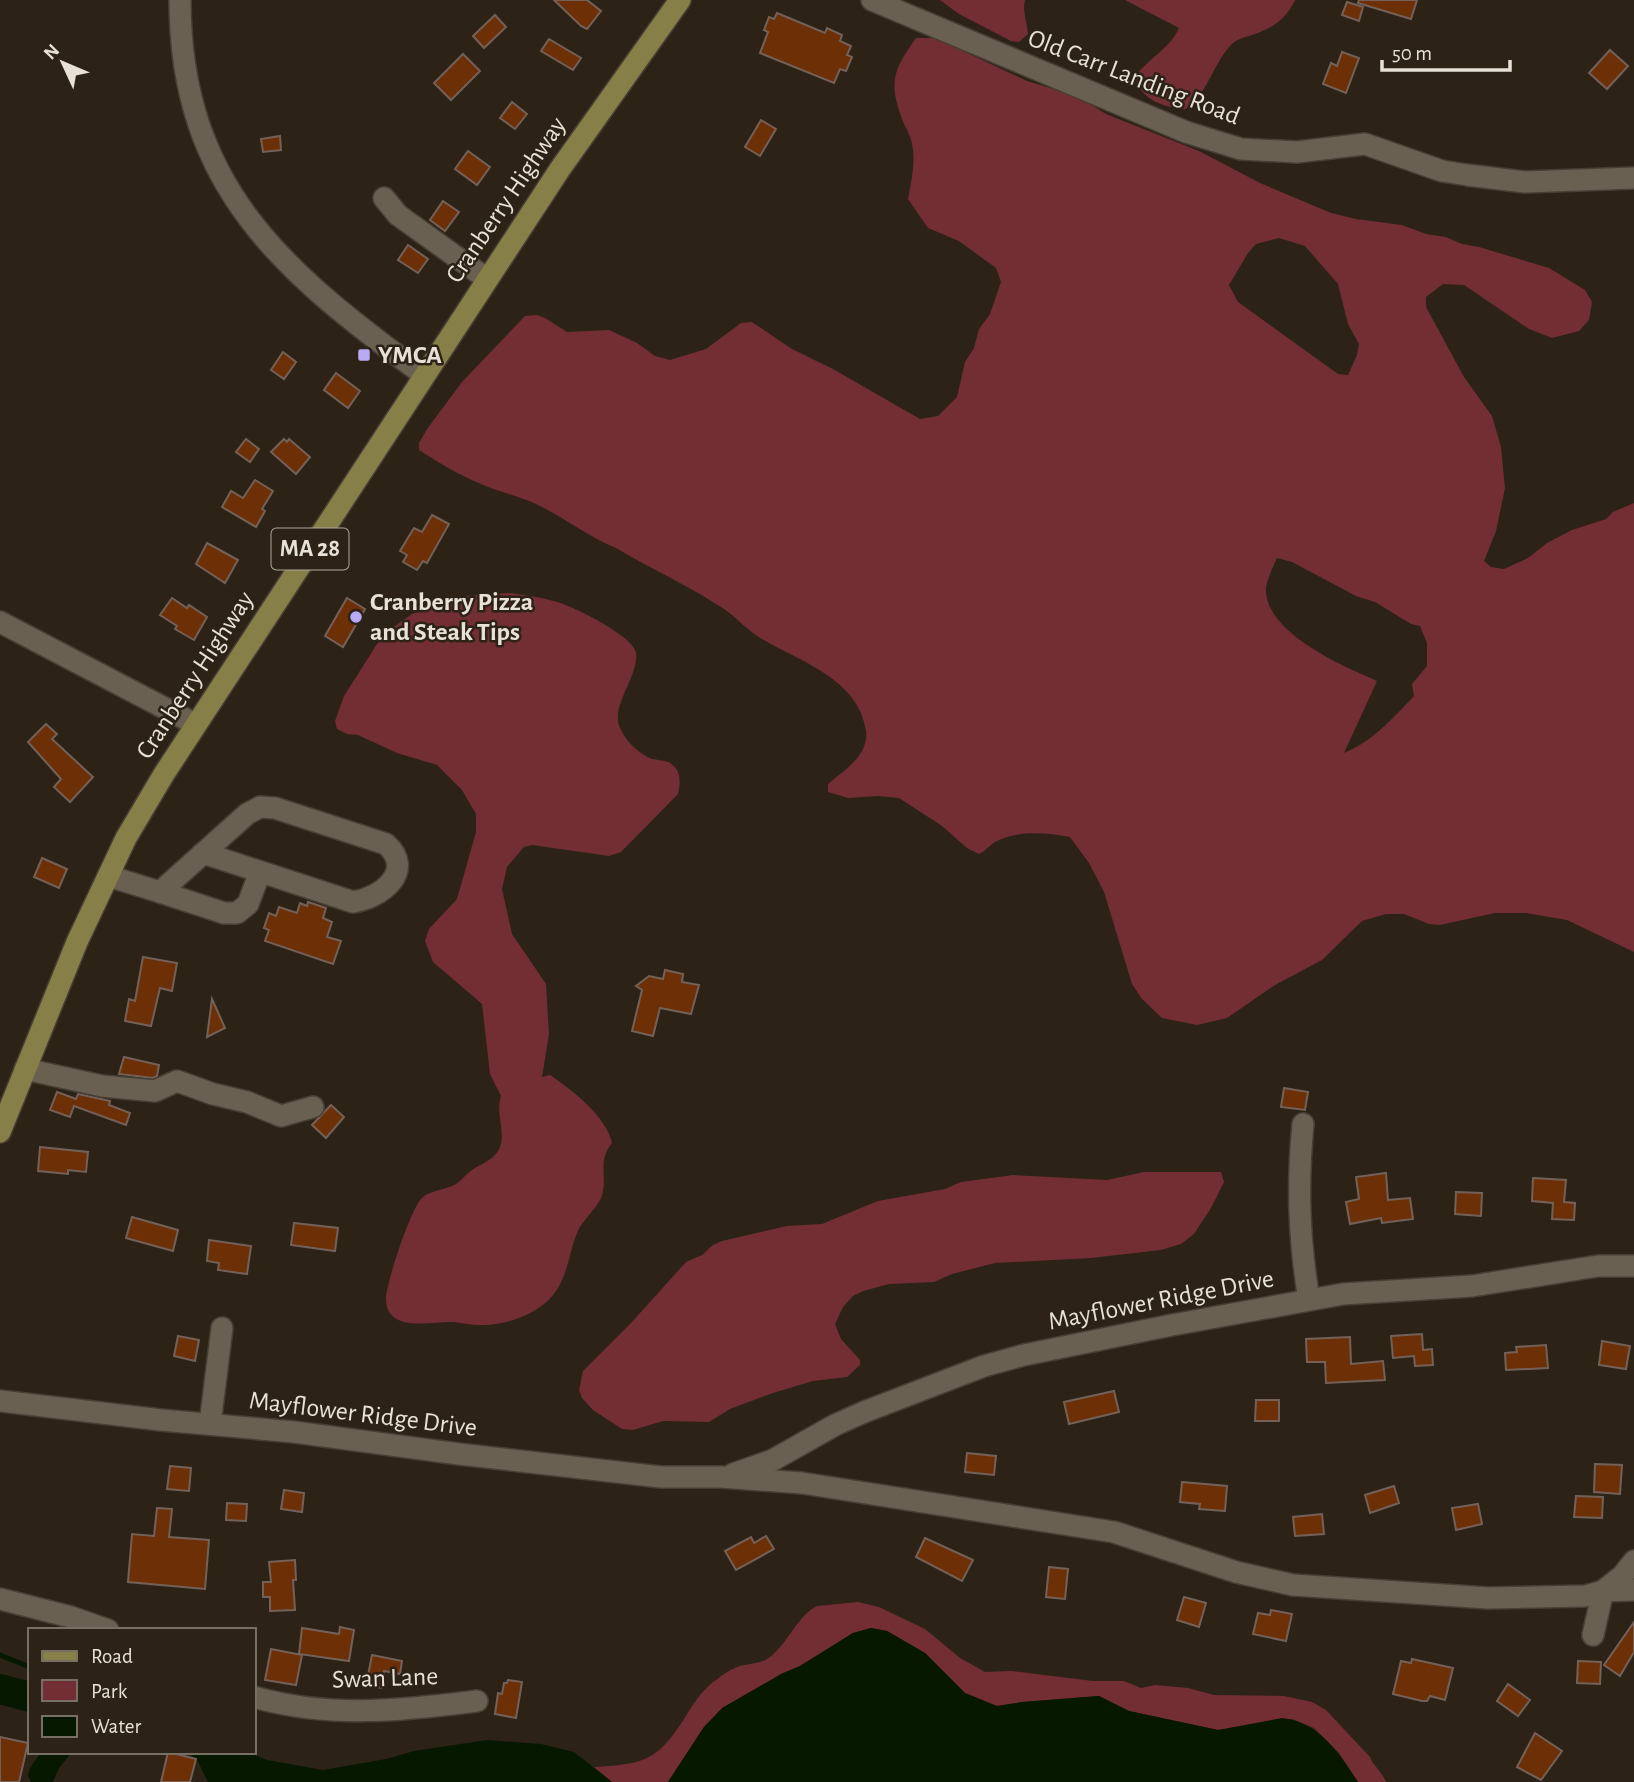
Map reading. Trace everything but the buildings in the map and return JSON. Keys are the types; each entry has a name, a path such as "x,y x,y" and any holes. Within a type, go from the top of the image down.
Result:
{"main road":[{"name":"Cranberry Highway","path":"0,1132 77,942 126,838 195,724 487,279 560,169 680,0"}],"street":[{"path":"180,0 184,63 191,97 207,146 230,193 264,240 302,279 348,318 424,375"},
{"name":"Old Carr Landing Road","path":"872,0 1186,132 1241,149 1297,152 1365,144 1442,171 1466,175 1524,181 1634,178"},
{"path":"384,198 398,215 487,279"},
{"path":"0,622 195,724"},
{"path":"160,892 203,853 247,814 260,807 275,808 386,844 397,853 399,867 391,881 369,900 353,902 203,853"},
{"path":"108,876 224,913 237,913 248,904 260,872"},
{"path":"25,1069 102,1086 155,1091 177,1081 213,1094 247,1102 281,1116 313,1107"},
{"path":"1303,1125 1298,1214 1308,1300"},
{"name":"Mayflower Ridge Drive","path":"720,1478 763,1464 835,1425 984,1366 1024,1355 1308,1300 1364,1292 1472,1286 1598,1266 1634,1266"},
{"path":"210,1424 222,1328"},
{"name":"Mayflower Ridge Drive","path":"0,1401 294,1432 661,1477 802,1483 1084,1526 1145,1541 1236,1572 1293,1584 1488,1598 1585,1596 1603,1591 1634,1590"},
{"path":"1593,1635 1603,1591 1622,1576 1634,1561"},
{"path":"0,1599 102,1628"},
{"name":"Swan Lane","path":"256,1697 283,1704 361,1712 477,1701"}],"green space":[{"path":"940,0 1025,0 1028,34 1019,42 1011,41 959,14"},
{"path":"1125,0 1295,0 1287,14 1276,23 1232,44 1199,96 1186,109 1169,107 1148,97 1134,78 1170,42 1179,28"},
{"path":"916,38 935,38 1027,81 1077,96 1106,114 1199,151 1260,183 1331,213 1402,225 1549,268 1585,290 1592,302 1589,320 1579,331 1552,338 1529,329 1464,285 1443,284 1426,297 1426,307 1464,377 1492,416 1501,447 1505,488 1496,531 1484,561 1491,567 1504,569 1528,558 1547,543 1572,530 1606,519 1613,512 1634,503 1634,952 1567,920 1526,913 1495,913 1440,925 1429,924 1404,914 1386,914 1362,921 1322,960 1275,985 1227,1018 1197,1025 1162,1018 1142,999 1132,984 1104,892 1089,863 1070,837 1015,835 995,842 979,854 899,798 848,798 828,792 828,784 854,762 866,740 861,713 840,685 809,664 757,636 724,609 684,585 546,509 473,480 419,450 419,443 427,429 462,382 525,316 537,315 567,332 609,330 637,343 655,356 670,360 706,349 741,323 752,322 792,349 833,369 920,419 938,416 957,397 965,362 974,348 979,329 990,314 1001,282 996,268 959,241 928,228 908,199 913,172 913,151 894,85 898,67","holes":["1279,238 1305,246 1338,284 1348,324 1359,344 1348,375 1338,374 1238,302 1229,285 1256,244","1277,558 1292,562 1356,596 1375,602 1411,624 1420,626 1427,643 1427,666 1412,684 1414,696 1373,735 1344,753 1377,681 1308,646 1278,619 1269,604 1266,588"]},
{"path":"509,593 545,599 576,609 615,631 633,646 636,662 621,702 618,721 621,730 638,751 652,759 668,762 675,768 680,780 679,789 678,794 621,852 609,856 532,845 524,847 507,867 502,889 512,934 546,984 549,1034 542,1077 550,1075 578,1096 596,1114 609,1133 612,1143 605,1157 603,1191 577,1233 558,1288 552,1297 535,1311 491,1325 411,1323 393,1316 388,1309 386,1297 400,1245 417,1204 425,1195 456,1184 492,1158 499,1149 502,1135 499,1112 501,1096 490,1074 482,1004 433,962 425,941 429,929 457,899 476,832 476,814 462,790 437,765 397,753 358,735 347,734 337,729 335,721 344,696 377,644 395,626 412,614 450,597"},
{"path":"1144,1172 1221,1172 1224,1182 1211,1208 1194,1234 1181,1244 1161,1250 1091,1258 995,1263 952,1274 934,1282 889,1284 863,1291 853,1296 843,1307 835,1324 841,1339 860,1360 860,1365 847,1377 813,1381 773,1393 730,1409 709,1422 663,1421 633,1430 622,1429 593,1410 582,1398 579,1390 583,1371 686,1262 722,1241 787,1226 822,1224 878,1201 945,1189 961,1182 1013,1175 1107,1180"},
{"path":"858,1602 879,1607 925,1629 960,1658 985,1672 1011,1671 1093,1681 1124,1681 1141,1688 1155,1685 1188,1688 1214,1695 1284,1696 1312,1702 1326,1710 1370,1757 1386,1782 1358,1782 1339,1753 1314,1728 1292,1719 1218,1730 1129,1711 1099,1696 997,1706 965,1693 925,1653 887,1631 871,1628 853,1633 800,1666 781,1674 704,1727 668,1782 612,1782 594,1767 626,1764 649,1757 667,1743 708,1687 735,1668 770,1657 810,1610 817,1606"}],"water":[{"path":"871,1628 887,1631 925,1653 965,1693 997,1706 1099,1696 1129,1711 1218,1730 1282,1718 1295,1721 1317,1732 1327,1741 1358,1782 668,1782 704,1727 722,1708 800,1666 853,1633"},
{"path":"487,1740 541,1744 574,1752 612,1782 208,1782 197,1760 190,1754 252,1754 267,1760 323,1770 386,1759 414,1751"},
{"path":"40,1754 70,1754 59,1768 53,1782 31,1782 28,1776"}],"waterway":[{"path":"0,1655 28,1666"},
{"path":"0,1689 28,1696"}],"place":[{"name":"YMCA","path":"364,355"},
{"name":"Cranberry Pizza and Steak Tips","path":"356,617"}]}
